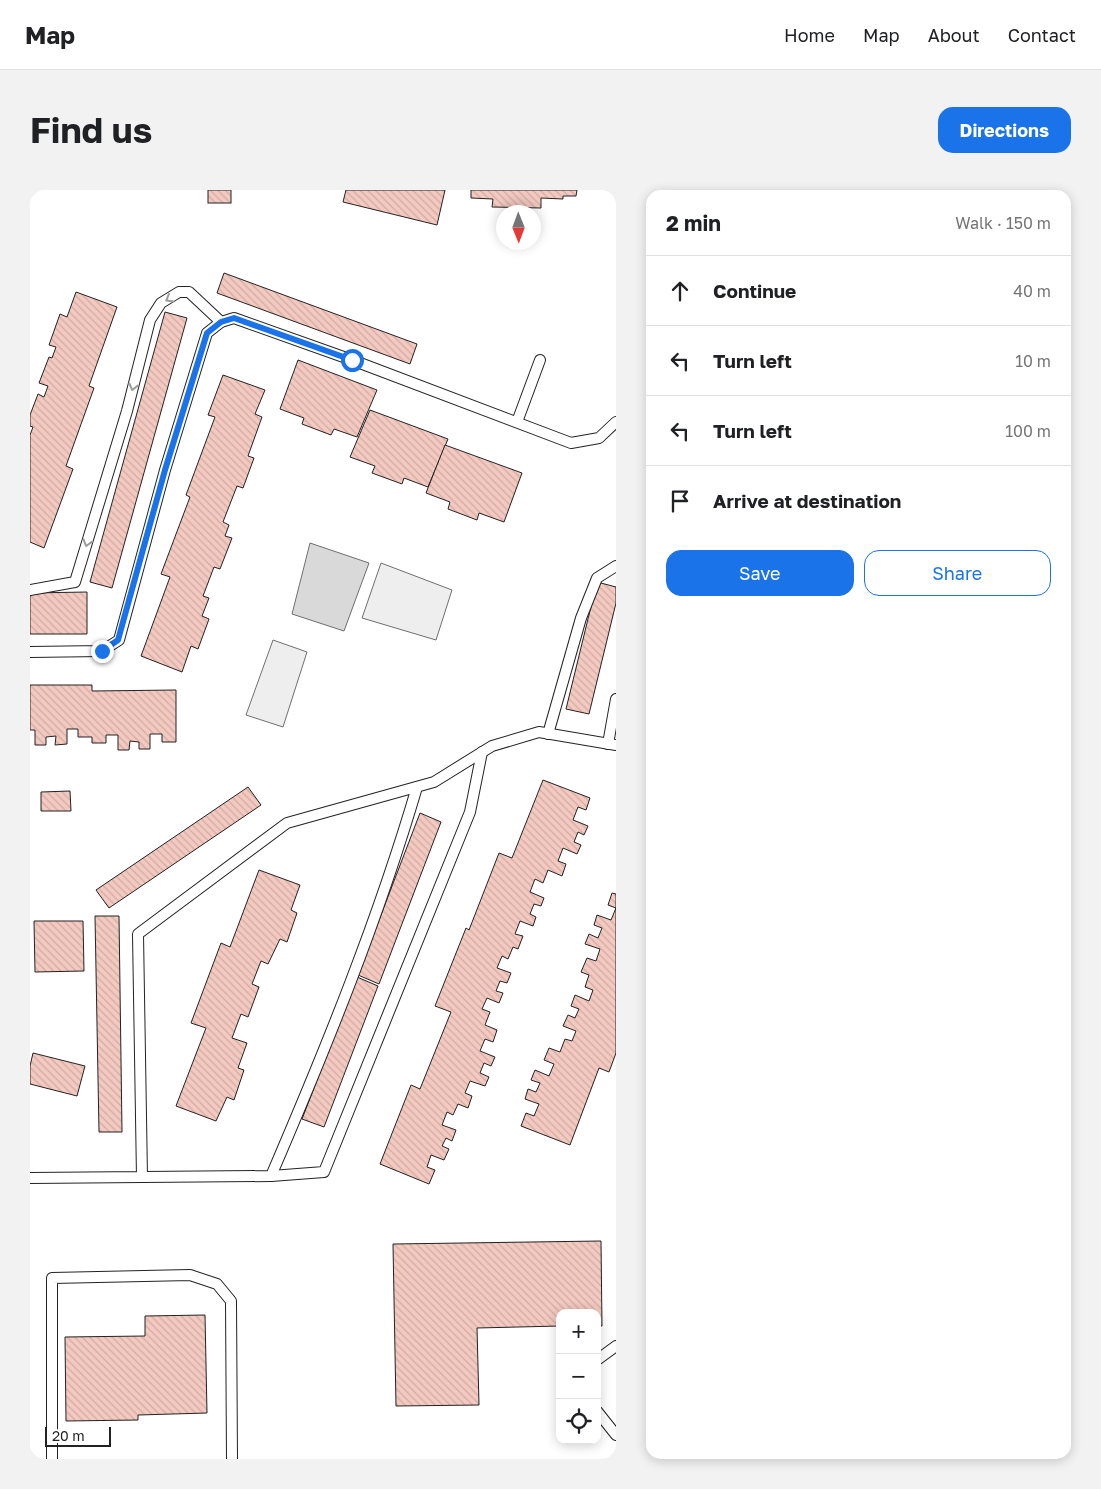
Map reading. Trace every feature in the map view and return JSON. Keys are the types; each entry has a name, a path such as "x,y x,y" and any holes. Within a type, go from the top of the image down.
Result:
{"lane":[{"path":"30,590 75,582 127,411 150,320 161,303 179,292 189,292 221,322"},
{"path":"30,652 102,651 118,640 165,470 207,333 221,322 234,318 361,363 571,442 599,438 616,422"},
{"path":"517,422 540,360"},
{"path":"548,734 581,618 596,578 616,566"},
{"path":"142,1177 138,934 287,823 434,782 492,746 539,732 612,745 616,699"},
{"path":"30,1178 271,1176 324,1172 470,812 482,752"},
{"path":"271,1176 321,1060 394,866 417,787"},
{"path":"52,1459 52,1278 190,1275 217,1284 231,1301 232,1459"},
{"path":"601,1357 616,1346"},
{"path":"601,1416 616,1435"}],"shaded area":[{"path":"310,543 369,563 344,631 292,614"},
{"path":"381,563 452,590 436,640 362,618"},
{"path":"273,640 307,652 283,727 246,715"}],"building":[{"path":"208,190 231,190 231,203 208,203"},
{"path":"346,190 445,190 437,225 343,202"},
{"path":"471,190 577,190 576,196 563,196 563,199 541,198 541,205 496,205 496,207 492,207 493,199 471,198"},
{"path":"224,273 417,344 410,364 217,293"},
{"path":"76,292 117,307 89,386 94,388 66,466 73,469 44,548 30,542 30,435 33,427 30,426 30,415 38,394 44,397 48,386 39,383 49,357 52,358 56,347 49,345 60,314 67,317"},
{"path":"165,312 187,318 112,588 90,582"},
{"path":"298,360 377,390 357,437 334,429 331,435 302,424 304,418 280,409"},
{"path":"223,375 265,390 255,414 262,417 248,456 254,458 243,488 237,486 223,522 229,525 225,536 232,538 220,569 214,567 203,596 209,598 202,616 209,619 198,649 191,646 182,672 141,656 170,577 161,574 190,497 186,495 215,417 208,415"},
{"path":"370,410 448,439 428,487 404,478 402,484 372,473 375,466 350,457"},
{"path":"445,445 522,473 504,522 479,513 477,520 448,509 450,502 426,493"},
{"path":"597,582 616,587 616,603 589,714 566,709"},
{"path":"87,592 87,634 30,634 30,593"},
{"path":"30,685 92,685 92,691 176,690 176,742 162,742 162,734 150,734 150,749 139,749 139,742 130,741 129,750 118,750 118,735 106,735 106,743 92,743 92,737 78,737 78,729 67,729 67,744 55,745 56,736 46,737 46,745 35,745 35,730 30,730"},
{"path":"543,780 590,798 586,810 578,807 573,820 588,826 584,835 578,832 574,842 581,845 577,854 563,848 558,861 566,864 562,876 548,870 543,883 535,879 530,892 544,898 541,906 534,904 530,914 536,917 533,926 520,921 515,934 523,936 518,949 513,947 508,959 502,956 497,968 511,973 507,983 500,981 496,991 503,993 499,1003 487,998 482,1009 490,1012 485,1025 497,1030 493,1042 485,1039 480,1051 495,1057 491,1066 484,1063 480,1073 489,1077 485,1086 470,1081 465,1093 472,1096 468,1108 458,1104 453,1115 447,1112 442,1125 456,1130 452,1141 446,1138 442,1146 449,1149 444,1160 431,1155 427,1167 435,1170 429,1184 380,1164 411,1085 420,1089 451,1012 435,1006 466,928 469,930 499,853 512,858"},
{"path":"248,787 261,805 109,908 96,890"},
{"path":"70,791 71,811 41,811 41,792"},
{"path":"420,813 441,822 379,984 358,975"},
{"path":"259,870 300,885 291,910 297,913 287,942 280,939 268,964 261,961 252,984 259,987 248,1017 241,1014 232,1038 247,1043 238,1068 244,1070 234,1100 227,1097 216,1121 176,1106 206,1028 191,1023 221,943 230,947"},
{"path":"612,893 616,894 616,908 608,905"},
{"path":"616,908 616,1053 609,1072 599,1068 570,1145 521,1126 526,1113 534,1116 539,1104 525,1099 528,1089 536,1092 540,1083 531,1080 535,1070 549,1076 554,1064 544,1060 549,1048 560,1052 565,1039 572,1041 576,1031 563,1026 568,1015 575,1018 579,1009 571,1006 575,995 589,1001 593,990 585,987 589,975 581,972 587,958 596,961 600,949 585,944 589,934 598,938 602,928 594,925 597,915 611,920"},
{"path":"95,916 119,916 122,1132 99,1132"},
{"path":"34,921 83,921 84,971 35,972"},
{"path":"357,977 378,986 324,1127 302,1119"},
{"path":"33,1053 85,1066 77,1096 30,1084 30,1066"},
{"path":"601,1241 602,1326 601,1309 556,1309 556,1326 477,1328 479,1405 396,1406 393,1244"},
{"path":"205,1315 207,1413 138,1415 138,1420 66,1421 65,1337 145,1336 145,1316"}],"route":[{"path":"102,651 118,640 165,470 207,333 221,322 234,318 352,360"}]}
